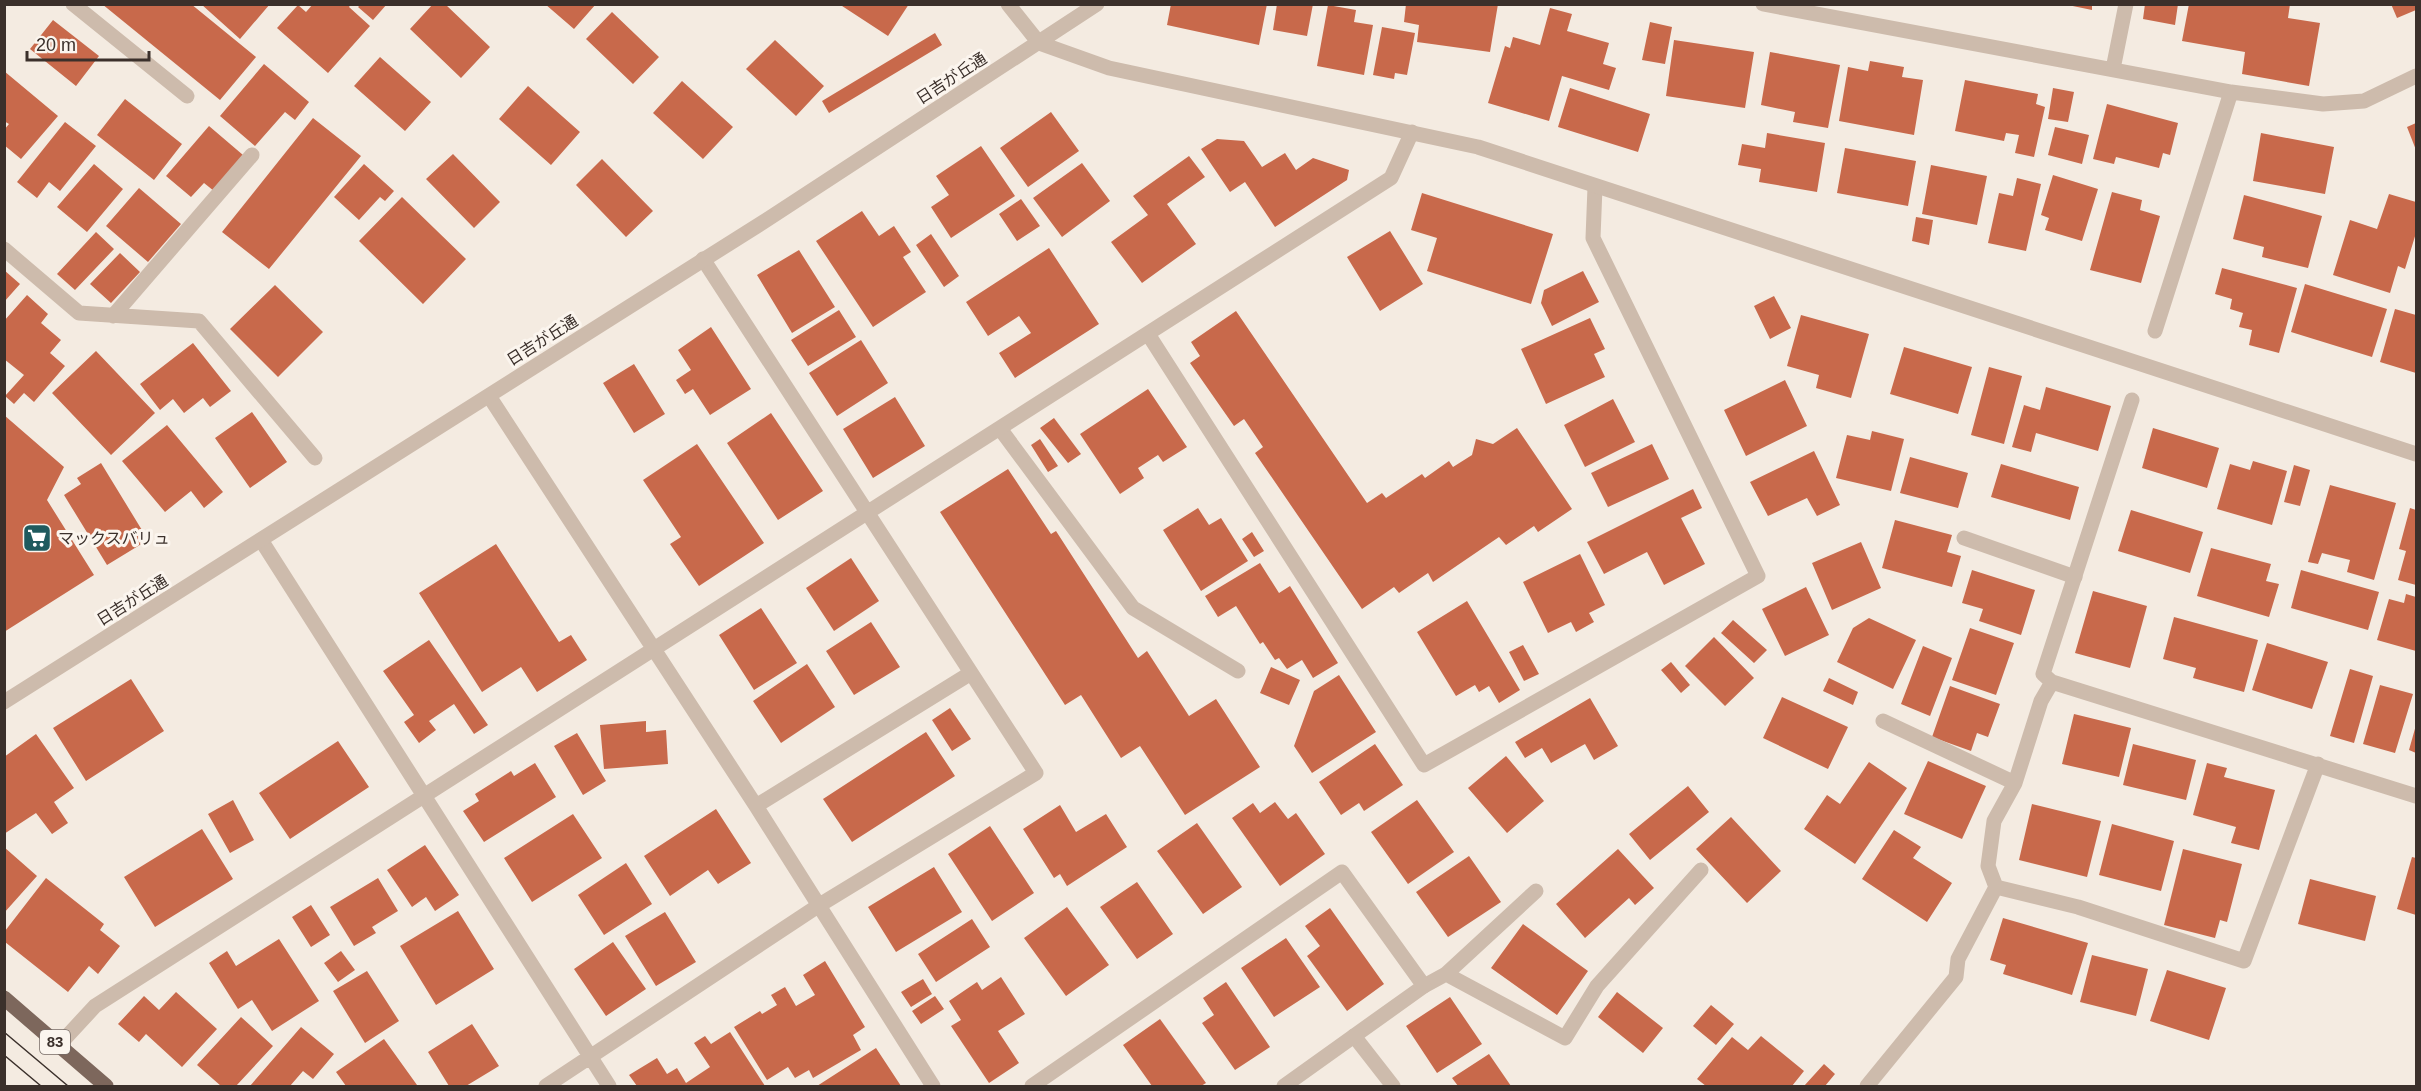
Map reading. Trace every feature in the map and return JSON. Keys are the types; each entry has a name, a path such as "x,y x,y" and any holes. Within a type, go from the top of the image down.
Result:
{"main road":[{"name":"83","path":"4,998 106,1086"}],"street":[{"path":"73,4 187,96"},
{"path":"1008,4 1039,42 1109,68 1478,147 2416,454"},
{"name":"日吉が丘通","path":"4,702 489,396 1097,4"},
{"path":"1763,4 1794,7 2231,92 2323,104 2364,101 2416,76"},
{"path":"2113,69 2126,4"},
{"path":"2155,332 2231,92"},
{"path":"59,1045 95,1006 653,648 1001,430 1391,178 1412,132"},
{"path":"113,316 252,155"},
{"path":"1148,334 1424,765 1758,576 1593,238 1595,187"},
{"path":"4,249 79,313 199,321 315,458"},
{"path":"546,1086 818,906 1036,773 703,259"},
{"path":"489,396 756,806 933,1086"},
{"path":"2132,400 2043,674 2052,682 2416,796"},
{"path":"1001,430 1133,608 1238,671"},
{"path":"1964,538 2075,578"},
{"path":"261,540 609,1086"},
{"path":"756,806 971,673"},
{"path":"1867,1086 1956,977 1958,959 1996,887 1988,866 1995,821 2015,783 2041,700 2052,682"},
{"path":"1884,721 2015,783"},
{"path":"1996,887 2078,907 2244,961 2318,764"},
{"path":"1446,974 1565,1038 1596,986 1701,870"},
{"path":"1032,1086 1342,872 1424,986"},
{"path":"1284,1086 1424,986 1446,974 1536,891"},
{"path":"1354,1036 1393,1086"}],"building":[{"path":"102,4 191,4 256,57 220,100"},
{"path":"201,4 270,4 240,39"},
{"path":"313,4 351,4 349,7 370,26 328,73 277,28 298,5 306,12"},
{"path":"361,4 387,4 373,20 358,7"},
{"path":"433,4 445,4 490,47 461,78 410,29"},
{"path":"545,4 596,4 574,29"},
{"path":"839,4 909,4 888,36"},
{"path":"1171,4 1267,4 1259,45 1167,25"},
{"path":"1277,4 1313,4 1307,36 1273,30"},
{"path":"1406,4 1498,4 1490,52 1417,42 1419,25 1404,22"},
{"path":"2063,4 2092,4 2092,10"},
{"path":"2145,4 2178,4 2175,25 2143,19"},
{"path":"2189,4 2290,4 2288,18 2320,23 2309,86 2242,74 2245,52 2182,41"},
{"path":"2391,4 2416,4 2416,10 2397,18"},
{"path":"1328,5 1356,10 1354,22 1373,25 1364,75 1317,66"},
{"path":"1550,8 1572,14 1567,31 1609,43 1603,64 1616,68 1609,90 1562,76 1549,121 1488,103 1505,46 1510,48 1513,37 1540,45"},
{"path":"612,12 659,57 633,84 586,39"},
{"path":"53,20 99,56 76,86 30,49"},
{"path":"1650,22 1672,27 1665,64 1642,60"},
{"path":"1382,27 1415,33 1407,75 1395,73 1394,79 1373,75"},
{"path":"935,33 942,45 829,113 822,101"},
{"path":"775,40 824,86 796,116 746,69"},
{"path":"1674,40 1754,52 1745,108 1666,96"},
{"path":"1770,52 1840,65 1828,128 1793,122 1795,112 1761,105"},
{"path":"380,57 431,102 405,131 354,86"},
{"path":"1870,61 1904,67 1902,77 1923,80 1914,135 1839,121 1848,67 1868,71"},
{"path":"264,64 309,102 295,120 285,112 255,146 220,116"},
{"path":"4,71 58,116 21,159 4,145 4,130 9,124 4,121"},
{"path":"1965,80 2038,94 2036,104 2045,107 2034,157 2015,153 2019,135 2006,133 2004,141 1955,131"},
{"path":"682,81 733,127 703,159 653,113"},
{"path":"528,86 580,132 551,165 499,119"},
{"path":"1570,88 1650,114 1638,152 1558,127"},
{"path":"2053,88 2074,92 2068,122 2048,119"},
{"path":"125,99 182,144 154,180 97,135"},
{"path":"2107,104 2178,123 2170,155 2163,153 2159,168 2116,157 2114,164 2093,159"},
{"path":"1051,112 1079,151 1028,187 1000,148"},
{"path":"313,118 361,156 269,269 222,232"},
{"path":"65,122 96,146 60,191 49,182 37,198 17,182"},
{"path":"2416,123 2416,150 2407,127"},
{"path":"209,126 243,155 214,191 204,183 191,197 166,176"},
{"path":"2055,127 2089,135 2082,164 2048,155"},
{"path":"1767,133 1825,143 1817,192 1759,182 1761,169 1738,165 1742,144 1765,148"},
{"path":"2261,133 2334,147 2325,194 2253,181"},
{"path":"1217,139 1244,141 1262,167 1285,153 1296,170 1313,158 1349,170 1347,180 1275,227 1245,182 1230,192 1201,149"},
{"path":"981,146 1015,196 951,238 931,207 949,195 936,176"},
{"path":"1845,148 1916,161 1908,206 1837,193"},
{"path":"453,154 500,202 474,228 426,179"},
{"path":"1189,156 1205,177 1167,204 1196,244 1142,283 1111,242 1148,215 1133,196"},
{"path":"602,159 653,211 626,237 576,185"},
{"path":"1082,163 1110,201 1062,237 1033,198"},
{"path":"94,164 123,189 87,232 57,207"},
{"path":"364,164 394,191 385,201 380,197 359,220 334,197"},
{"path":"1931,165 1987,176 1977,225 1922,214"},
{"path":"2053,175 2098,189 2082,241 2045,230 2049,218 2041,215"},
{"path":"2017,178 2041,184 2026,251 1988,243 1999,193 2013,196"},
{"path":"139,188 181,224 148,262 106,226"},
{"path":"2112,192 2142,200 2140,210 2160,216 2141,283 2090,270"},
{"path":"1422,193 1553,234 1531,304 1427,271 1437,238 1411,230"},
{"path":"2389,194 2416,202 2416,233 2405,269 2398,266 2390,293 2333,275 2350,220 2377,229"},
{"path":"2244,195 2322,216 2308,268 2262,257 2264,247 2233,239"},
{"path":"402,197 466,259 423,304 359,241"},
{"path":"1021,199 1040,226 1017,241 999,214"},
{"path":"862,211 879,236 894,226 911,252 903,257 926,292 873,327 816,241"},
{"path":"1916,217 1933,220 1929,245 1912,241"},
{"path":"1390,231 1423,284 1380,311 1347,257"},
{"path":"96,232 114,249 75,290 57,274"},
{"path":"931,234 959,276 944,287 916,245"},
{"path":"1049,248 1099,324 1015,378 999,353 1031,333 1019,316 988,336 966,302"},
{"path":"799,250 835,307 792,333 757,275"},
{"path":"120,253 140,272 111,303 90,284"},
{"path":"2222,268 2297,288 2279,353 2249,345 2252,330 2239,327 2243,313 2230,309 2232,299 2215,294"},
{"path":"4,270 20,284 4,302"},
{"path":"1583,271 1599,302 1552,326 1541,303 1544,290"},
{"path":"2305,284 2387,309 2372,357 2291,332"},
{"path":"275,285 323,332 278,377 230,329"},
{"path":"27,295 48,314 41,323 61,340 50,353 65,366 34,402 24,393 14,404 5,396 24,375 4,359 4,321"},
{"path":"1774,296 1791,328 1770,339 1754,306"},
{"path":"2395,309 2416,315 2416,373 2380,362"},
{"path":"839,310 856,337 808,366 791,340"},
{"path":"1236,311 1367,503 1382,493 1386,498 1422,474 1425,478 1449,461 1453,467 1472,455 1476,439 1493,444 1517,428 1572,509 1538,532 1534,526 1506,545 1499,537 1433,582 1428,573 1399,593 1394,587 1362,609 1255,453 1263,447 1244,419 1234,426 1190,363 1200,356 1191,342"},
{"path":"1801,315 1869,334 1851,398 1816,388 1819,375 1787,366"},
{"path":"1590,318 1605,349 1594,354 1605,377 1546,404 1521,349"},
{"path":"711,327 751,389 710,415 693,389 685,394 676,380 691,370 678,350"},
{"path":"861,340 888,383 837,416 809,373"},
{"path":"193,343 231,391 210,407 203,398 184,413 173,399 160,410 140,384"},
{"path":"1904,347 1972,367 1958,414 1890,394"},
{"path":"96,351 155,413 111,455 52,393"},
{"path":"634,364 665,414 634,433 603,383"},
{"path":"1989,367 2022,376 2004,444 1971,435"},
{"path":"1785,380 1807,426 1746,456 1724,410"},
{"path":"2046,387 2111,406 2098,451 2036,433 2031,452 2012,447 2024,405 2040,410"},
{"path":"1148,389 1187,447 1163,462 1158,455 1138,468 1144,478 1120,494 1080,434"},
{"path":"895,397 925,446 873,478 843,429"},
{"path":"1613,399 1635,442 1585,467 1564,425"},
{"path":"252,412 287,462 250,488 215,438"},
{"path":"771,413 823,491 778,520 727,443"},
{"name":"マックスバリュ","path":"4,415 64,467 47,500 94,575 4,632"},
{"path":"1054,418 1081,454 1068,463 1040,428"},
{"path":"167,425 223,492 204,508 191,491 165,512 122,461"},
{"path":"2153,428 2219,448 2207,488 2142,468"},
{"path":"1872,431 1904,439 1891,491 1836,478 1847,435 1870,440"},
{"path":"1040,439 1058,466 1048,472 1031,445"},
{"path":"697,444 764,543 699,586 670,544 681,537 643,480"},
{"path":"1652,444 1669,479 1608,507 1591,473"},
{"path":"1814,451 1840,505 1817,516 1807,498 1768,516 1750,482"},
{"path":"1910,457 1968,473 1958,508 1900,493"},
{"path":"2253,461 2287,471 2272,525 2217,509 2230,464 2250,470"},
{"path":"101,463 148,540 107,565 64,495 81,484 77,478"},
{"path":"2001,464 2079,487 2070,520 1991,497"},
{"path":"2294,465 2310,470 2300,506 2284,502"},
{"path":"1008,469 1051,534 1056,531 1138,658 1147,651 1189,716 1216,699 1260,767 1185,815 1140,746 1121,758 1081,695 1065,705 940,512"},
{"path":"2330,485 2396,503 2374,580 2347,572 2350,560 2322,553 2318,564 2308,562"},
{"path":"1693,489 1702,508 1681,518 1705,564 1664,585 1647,552 1604,574 1587,542"},
{"path":"1198,508 1209,525 1221,518 1248,561 1201,591 1163,530"},
{"path":"2410,508 2416,510 2416,585 2398,580 2406,551 2399,549"},
{"path":"2131,510 2203,532 2190,573 2118,551"},
{"path":"1895,520 1952,535 1947,552 1961,556 1952,587 1882,568"},
{"path":"1252,532 1264,551 1254,557 1242,539"},
{"path":"1861,542 1881,588 1832,610 1812,563"},
{"path":"496,544 559,642 571,635 587,660 537,692 521,667 482,692 419,593"},
{"path":"2211,548 2271,564 2266,581 2279,584 2269,617 2197,596"},
{"path":"1580,554 1605,605 1589,613 1594,622 1576,632 1571,622 1548,633 1523,582"},
{"path":"851,558 879,601 834,631 806,588"},
{"path":"1260,563 1279,593 1290,586 1338,663 1313,678 1302,660 1287,669 1279,658 1275,660 1263,642 1260,644 1236,606 1218,617 1205,596"},
{"path":"1972,570 2035,590 2021,635 1979,621 1983,609 1962,603"},
{"path":"2301,570 2379,592 2368,630 2291,608"},
{"path":"1806,587 1829,635 1785,656 1762,609"},
{"path":"2093,591 2147,606 2130,668 2075,653"},
{"path":"2406,594 2416,597 2416,651 2377,640 2389,599 2404,603"},
{"path":"1467,601 1520,690 1499,703 1489,686 1479,692 1475,685 1456,696 1417,632"},
{"path":"761,608 797,663 754,690 719,635"},
{"path":"2174,617 2258,640 2244,692 2193,678 2196,668 2163,659"},
{"path":"1869,618 1916,640 1893,689 1837,662 1853,628"},
{"path":"1733,620 1767,650 1754,663 1721,633"},
{"path":"871,622 900,667 854,695 826,651"},
{"path":"1970,628 2014,643 1996,695 1952,680"},
{"path":"1714,637 1754,678 1725,706 1685,666"},
{"path":"429,640 488,725 474,734 454,704 429,721 436,730 419,743 404,722 414,715 383,671"},
{"path":"2267,643 2328,662 2312,709 2252,690"},
{"path":"1523,645 1539,674 1524,681 1509,652"},
{"path":"1923,646 1952,658 1930,716 1901,704"},
{"path":"1671,662 1690,685 1681,693 1661,670"},
{"path":"807,664 835,707 781,743 753,701"},
{"path":"1271,667 1300,680 1289,705 1260,693"},
{"path":"2350,669 2373,676 2354,743 2330,736"},
{"path":"1339,675 1376,732 1312,773 1294,746 1314,691"},
{"path":"1829,678 1858,692 1853,705 1823,691"},
{"path":"131,679 164,731 86,781 53,728"},
{"path":"2380,685 2413,694 2395,753 2363,744"},
{"path":"1950,686 2000,704 1988,737 1977,733 1971,751 1932,737"},
{"path":"1782,697 1848,727 1828,769 1763,738"},
{"path":"1590,698 1618,746 1594,760 1585,744 1551,763 1542,748 1525,758 1515,742"},
{"path":"950,708 971,739 952,751 932,720"},
{"path":"2074,714 2131,728 2119,777 2062,764"},
{"path":"646,721 646,732 666,730 668,764 604,769 600,725"},
{"path":"2416,725 2416,753 2409,750"},
{"path":"926,732 955,776 852,842 823,799"},
{"path":"577,733 606,781 583,795 554,746"},
{"path":"36,734 74,788 54,802 68,823 52,834 36,813 4,834 4,757"},
{"path":"338,741 369,787 290,839 259,793"},
{"path":"1375,744 1403,785 1364,811 1359,803 1341,815 1319,782"},
{"path":"2133,744 2196,760 2186,800 2123,785"},
{"path":"1506,756 1544,801 1507,833 1468,788"},
{"path":"1928,761 1986,786 1962,839 1904,814"},
{"path":"1869,762 1907,788 1855,864 1804,829 1827,795 1840,804"},
{"path":"535,763 556,797 484,842 463,811 479,801 475,794 511,771 514,776"},
{"path":"2207,763 2227,768 2224,777 2275,790 2259,850 2231,843 2236,827 2193,815"},
{"path":"1688,786 1709,812 1650,860 1629,834"},
{"path":"233,800 254,840 230,853 208,814"},
{"path":"1417,800 1454,852 1408,884 1371,832"},
{"path":"1275,802 1288,819 1296,813 1325,854 1280,886 1232,818 1253,803 1260,813"},
{"path":"2032,804 2101,821 2087,877 2019,860"},
{"path":"1060,805 1076,832 1106,814 1127,847 1067,886 1060,874 1054,878 1023,829"},
{"path":"716,809 751,863 718,884 708,870 670,896 644,856"},
{"path":"573,814 602,858 532,902 504,858"},
{"path":"1731,817 1781,871 1747,903 1696,849"},
{"path":"1197,823 1242,887 1203,914 1157,851"},
{"path":"2112,824 2174,841 2161,891 2099,875"},
{"path":"990,826 1034,893 992,921 948,854"},
{"path":"202,829 233,879 155,927 124,877"},
{"path":"1894,830 1921,847 1913,858 1952,883 1927,922 1862,879"},
{"path":"425,845 459,895 435,911 426,897 412,907 387,870"},
{"path":"4,847 37,876 4,913"},
{"path":"1618,849 1654,888 1635,905 1629,898 1585,938 1556,904"},
{"path":"2183,849 2242,864 2227,922 2220,920 2215,938 2164,925"},
{"path":"1469,856 1501,902 1448,937 1416,892"},
{"path":"2412,857 2416,858 2416,915 2397,909"},
{"path":"626,863 652,904 604,935 578,895"},
{"path":"934,867 962,912 896,952 868,907"},
{"path":"46,878 104,924 100,930 120,946 98,974 89,966 68,992 5,942 5,931"},
{"path":"378,878 398,911 372,927 376,933 354,946 330,907"},
{"path":"2310,879 2376,896 2365,941 2298,924"},
{"path":"1137,882 1173,934 1137,959 1100,907"},
{"path":"311,905 330,935 311,947 292,917"},
{"path":"1067,907 1109,965 1066,996 1024,938"},
{"path":"1330,908 1384,984 1347,1011 1307,956 1320,946 1305,926"},
{"path":"458,911 494,969 436,1005 400,946"},
{"path":"665,912 696,962 656,986 625,936"},
{"path":"2003,918 2088,943 2072,995 2003,974 2006,965 1990,960"},
{"path":"972,919 990,947 936,982 918,954"},
{"path":"1523,924 1588,971 1557,1015 1491,968"},
{"path":"1286,938 1320,987 1274,1017 1241,968"},
{"path":"279,939 319,1001 272,1031 252,1000 238,1009 209,963 227,951 236,966"},
{"path":"613,942 646,989 606,1016 574,969"},
{"path":"341,951 355,970 338,982 324,963"},
{"path":"2092,955 2148,969 2136,1016 2080,1002"},
{"path":"825,961 865,1027 853,1035 861,1050 813,1078 809,1070 795,1078 788,1067 767,1080 734,1027 760,1011 762,1014 777,1005 771,995 785,987 796,1006 815,995 803,975"},
{"path":"2167,970 2226,988 2209,1040 2150,1021"},
{"path":"367,971 399,1021 365,1043 333,991"},
{"path":"1001,977 1025,1014 998,1031 1019,1063 989,1083 951,1026 961,1020 949,1001 977,982 982,990"},
{"path":"923,979 932,994 911,1007 901,992"},
{"path":"1226,982 1270,1047 1235,1070 1202,1023 1214,1015 1203,998"},
{"path":"176,992 217,1029 182,1067 146,1034 139,1042 118,1024 144,996 159,1010"},
{"path":"1617,992 1663,1028 1643,1053 1598,1017"},
{"path":"935,996 944,1009 921,1024 912,1011"},
{"path":"1450,997 1482,1044 1437,1073 1406,1026"},
{"path":"1711,1005 1734,1024 1716,1045 1693,1026"},
{"path":"241,1017 273,1046 236,1086 221,1086 197,1065"},
{"path":"1160,1019 1206,1083 1201,1086 1152,1086 1123,1045"},
{"path":"472,1024 499,1066 466,1086 449,1086 428,1052"},
{"path":"301,1027 334,1054 313,1079 303,1071 290,1086 250,1086"},
{"path":"730,1032 765,1086 637,1086 629,1075 657,1058 667,1074 677,1068 686,1083 710,1067 694,1043 705,1036 711,1044"},
{"path":"1761,1036 1804,1071 1792,1086 1706,1086 1697,1079 1732,1037 1748,1050"},
{"path":"384,1039 417,1085 346,1086 336,1072"},
{"path":"876,1048 901,1086 817,1086"},
{"path":"1489,1054 1511,1086 1458,1086 1452,1078"},
{"path":"1824,1064 1835,1074 1825,1086 1804,1086"}],"tram line":[{"path":"4,1032 68,1086"},
{"path":"4,1055 41,1086"}],"place":[{"name":"マックスバリュ","path":"37,538"}]}
